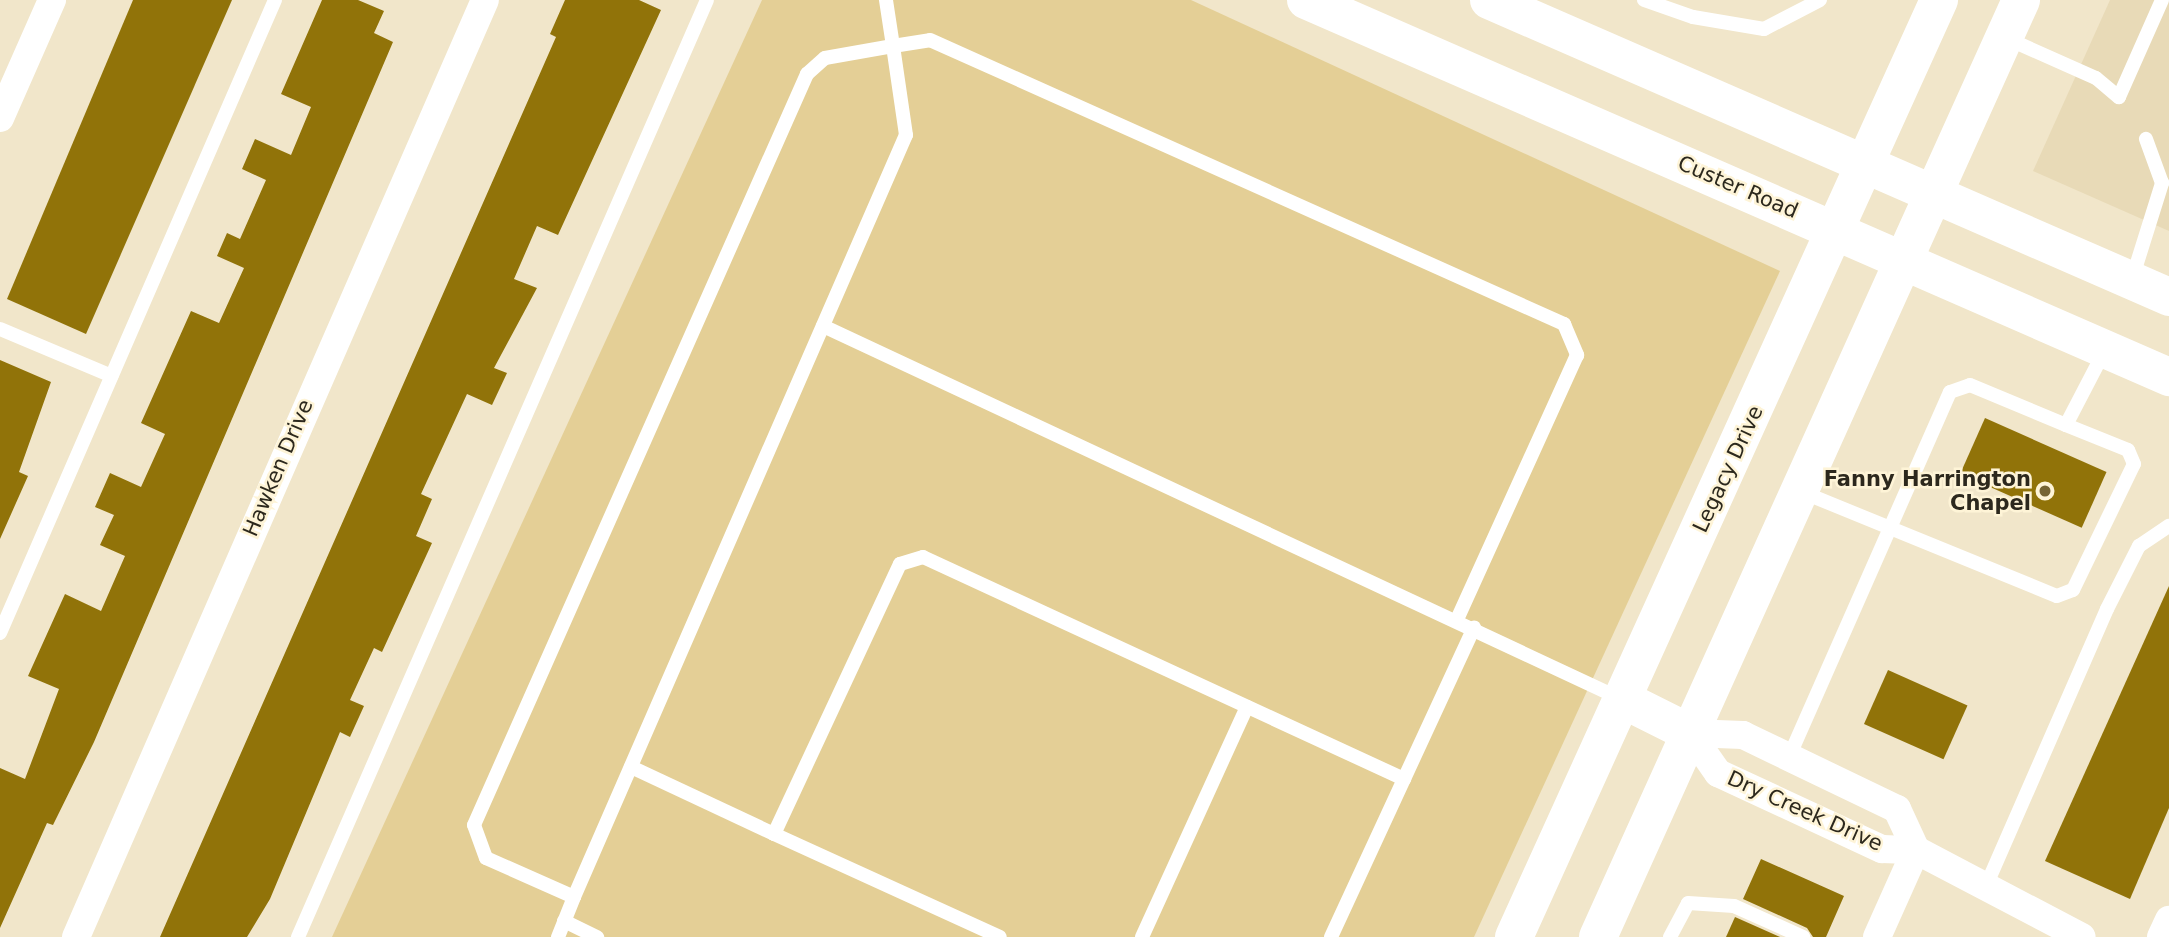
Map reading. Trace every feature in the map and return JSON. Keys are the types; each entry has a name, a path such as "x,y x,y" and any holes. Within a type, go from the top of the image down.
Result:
{"main road":[{"name":"Custer Road","path":"1306,0 1364,11 1901,260 2169,377"},
{"path":"1489,0 1864,168 1932,194 2169,297"},
{"name":"Legacy Drive","path":"1514,937 1939,0"},
{"path":"1598,937 1901,260 2021,0"},
{"path":"1622,699 1690,733"}],"street":[{"path":"0,118 52,0"},
{"name":"Hawken Drive","path":"76,937 485,0"},
{"name":"Dry Creek Drive","path":"1690,733 1743,735 1897,809 1916,850"},
{"name":"Dry Creek Drive","path":"1690,733 1718,773 1882,849 1916,850 2082,937"},
{"path":"1877,937 1916,850"},
{"path":"2161,937 2169,919"}],"lane":[{"path":"0,633 275,0"},
{"path":"298,937 707,0"},
{"path":"558,937 906,135 886,0"},
{"path":"1644,0 1693,17 1764,29 1820,0"},
{"path":"2004,37 2096,78 2119,97 2162,0"},
{"path":"574,897 486,858 474,825 807,74 825,58 930,40 1564,324 1577,355 1457,619"},
{"path":"2131,280 2162,183 2146,139"},
{"path":"823,326 1457,619 1622,699"},
{"path":"0,329 112,376"},
{"path":"2066,425 2105,348"},
{"path":"1789,757 1889,529 1950,393 1970,385 2128,450 2134,464 2073,590 2057,596 1889,529 1798,490"},
{"path":"1986,886 2139,546 2169,526"},
{"path":"774,834 901,564 923,557 1404,779"},
{"path":"1331,937 1474,627"},
{"path":"1142,937 1247,707"},
{"path":"631,767 1000,937"},
{"path":"1670,937 1688,902 1734,906 1803,937"},
{"path":"564,921 597,937"}],"shaded area":[{"path":"762,0 1191,0 1780,271 1474,937 332,937"},
{"path":"2110,0 2169,0 2169,231 2033,171"}],"building":[{"path":"133,0 232,0 86,334 7,299"},
{"path":"322,0 358,0 384,11 374,33 393,42 94,742 53,825 47,823 0,928 0,768 25,779 59,689 28,676 65,594 101,611 125,556 100,545 114,515 95,507 110,473 141,487 165,434 141,423 191,311 219,323 244,268 217,256 227,233 240,239 266,180 242,169 255,139 291,155 311,107 281,94"},
{"path":"565,0 639,0 661,10 558,235 537,226 514,279 537,288 494,368 507,373 492,405 467,394 421,494 432,499 416,536 432,543 382,652 374,648 350,700 364,706 350,737 340,732 270,899 247,937 160,937 556,37 550,34"},
{"path":"0,360 51,382 19,472 28,476 0,539"},
{"path":"1985,418 2107,472 2082,528 1960,474"},
{"path":"2169,586 2169,808 2130,899 2045,861"},
{"path":"1888,670 1967,705 1943,759 1864,724"},
{"path":"1761,859 1844,896 1826,937 1813,937 1807,928 1743,899"},
{"path":"1735,917 1780,937 1726,937"}],"place":[{"name":"Fanny Harrington Chapel","path":"2045,491"}]}
